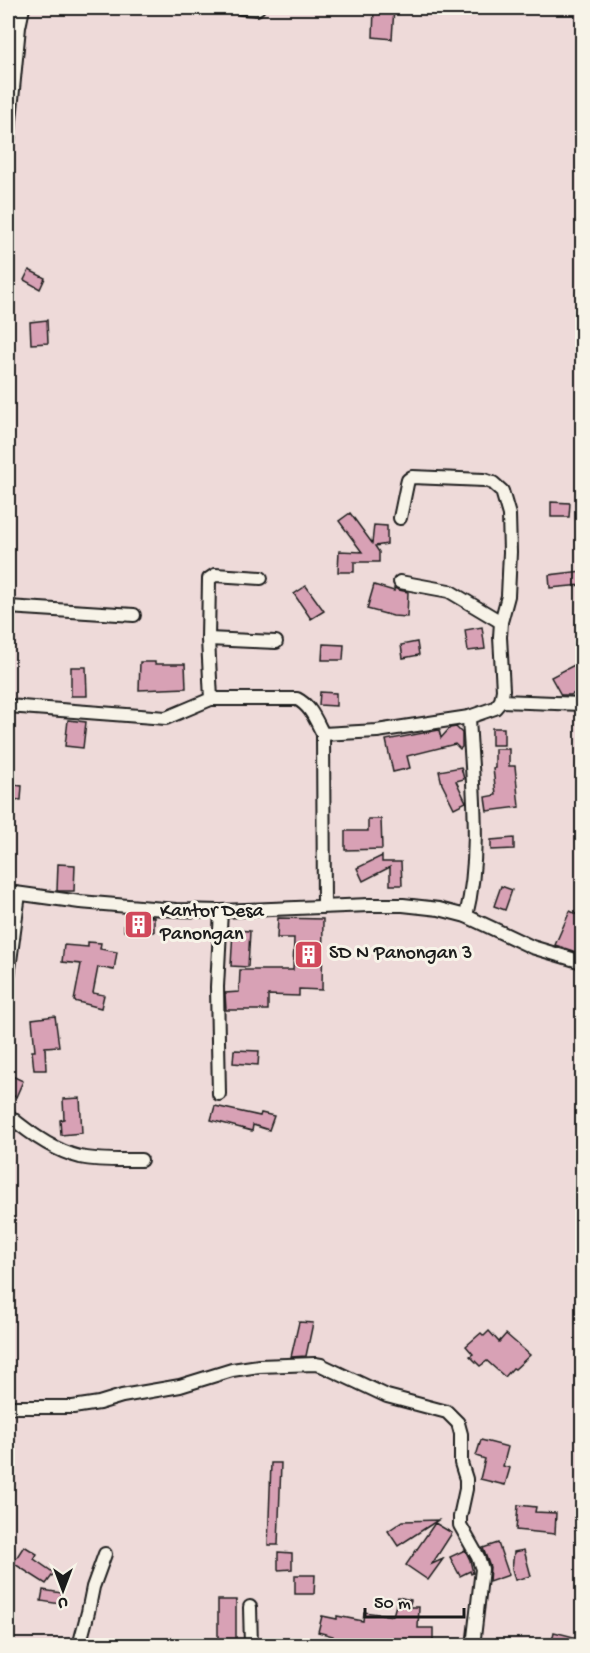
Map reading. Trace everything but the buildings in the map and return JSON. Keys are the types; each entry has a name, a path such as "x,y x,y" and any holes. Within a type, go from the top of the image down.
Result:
{"street":[{"path":"8,141 19,27 23,8"},
{"path":"241,8 258,8"},
{"path":"323,734 377,731 469,717 495,708 501,701 503,690 500,637 501,622 508,596 510,552 505,498 497,486 484,480 412,477 408,480 400,518"},
{"path":"211,699 208,639 209,579 215,575 261,578"},
{"path":"399,582 449,591 501,622"},
{"path":"8,607 134,615"},
{"path":"208,639 276,642"},
{"path":"8,706 166,717 211,699 297,699 301,701 312,712 323,734 324,906"},
{"path":"501,701 582,704"},
{"path":"466,916 472,892 476,855 469,717"},
{"path":"8,976 13,893 80,902 176,910 221,911 403,905 439,909 466,916 532,947 582,962"},
{"path":"219,1094 216,987 221,911"},
{"path":"8,1115 53,1146 79,1157 102,1160 141,1160"},
{"path":"8,1407 73,1407 180,1386 232,1370 259,1366 315,1364 387,1396 447,1412 458,1424 461,1434 461,1463 466,1479 466,1490 460,1525 482,1569 473,1646"},
{"path":"79,1646 93,1587 105,1554"},
{"path":"250,1607 251,1646"}],"place":[{"name":"Kantor Desa Panongan","path":"139,924"},
{"name":"SD N Panongan 3","path":"308,954"}]}
